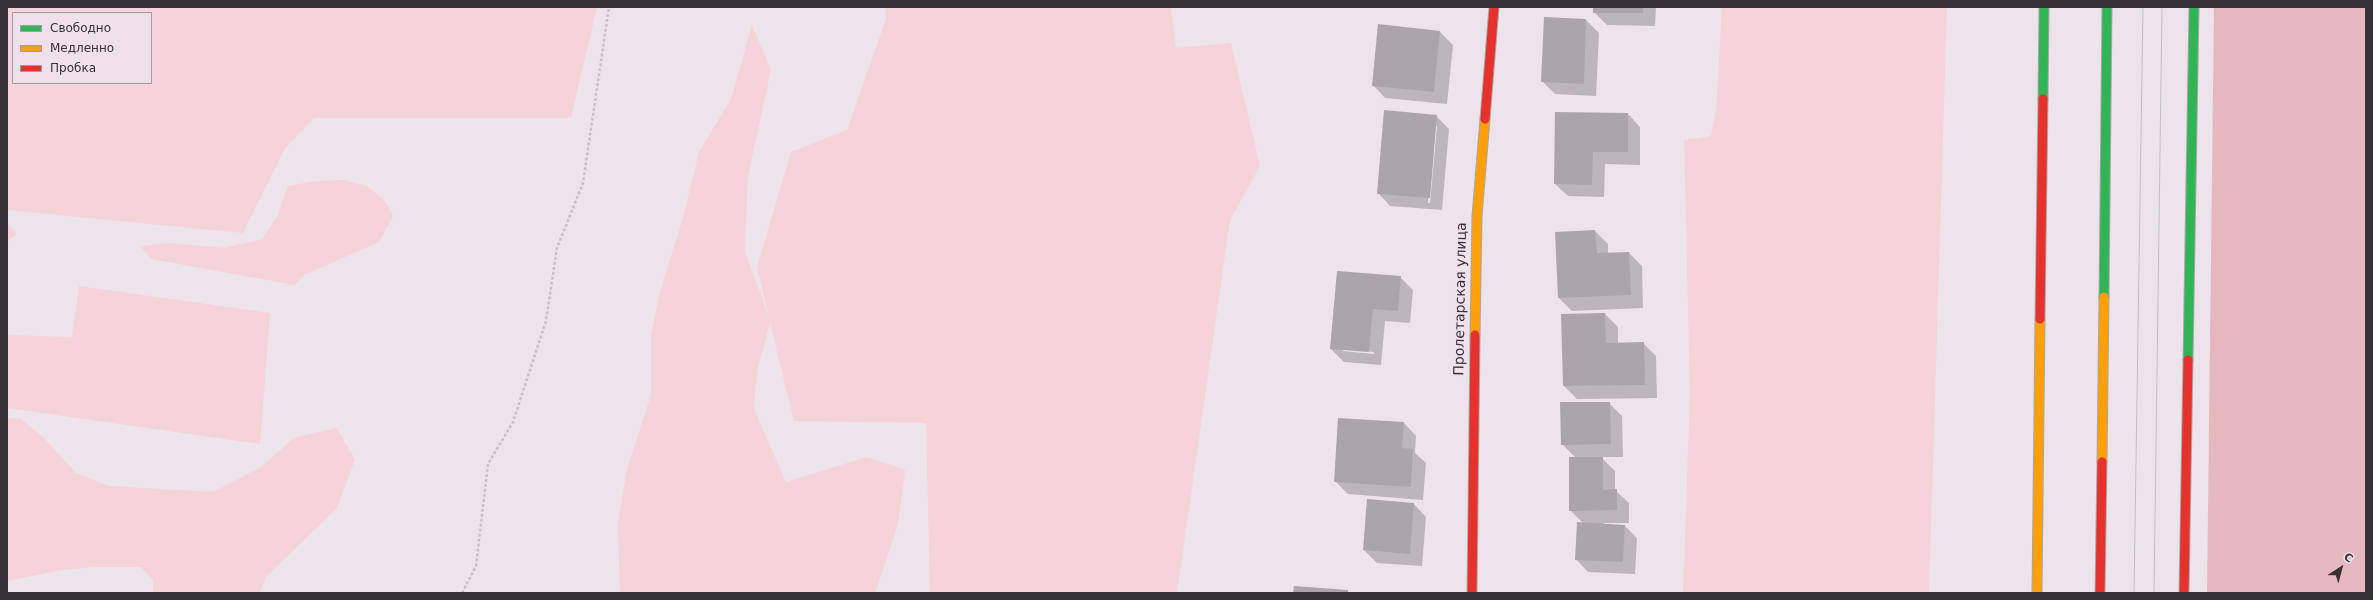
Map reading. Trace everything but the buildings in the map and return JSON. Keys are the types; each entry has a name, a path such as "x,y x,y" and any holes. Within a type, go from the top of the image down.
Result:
{"street":[{"name":"Пролетарская улица","path":"1472,593 1476,216 1494,7"},
{"path":"2037,593 2044,7"},
{"path":"2100,593 2107,7"},
{"path":"2184,593 2194,7"}],"path":[{"path":"462,593 476,566 488,464 512,422 546,321 558,248 583,183 609,7"}],"shaded area":[{"path":"7,7 597,7 571,118 314,118 286,147 243,233 7,210"},
{"path":"885,7 1171,7 1176,48 1231,43 1260,166 1230,220 1177,593 930,593 926,423 794,421 770,323 757,371 754,409 786,482 867,457 905,470 898,525 875,593 620,593 618,523 627,469 651,395 651,335 661,288 683,218 699,152 731,99 752,25 771,70 748,176 745,252 769,317 757,267 791,152 847,130 886,19"},
{"path":"1722,7 1947,7 1929,593 1683,593 1690,393 1684,140 1711,136 1716,111"},
{"path":"2214,7 2366,7 2366,593 2207,593"},
{"path":"343,180 367,186 386,202 393,216 379,242 304,275 295,285 151,259 140,246 169,243 224,248 262,239 278,215 288,186 316,181"},
{"path":"7,222 16,234 7,242"},
{"path":"79,286 270,313 260,444 7,408 7,335 72,337"},
{"path":"7,418 21,419 44,438 76,473 109,486 213,492 261,467 294,438 337,428 355,460 337,508 266,577 259,593 153,593 153,580 141,567 93,567 62,570 7,581"}],"tram line":[{"path":"2134,593 2143,7"},
{"path":"2154,593 2162,7"}],"traffic: fast":[{"path":"2043,99 2044,7"},
{"path":"2104,297 2107,7"},
{"path":"2188,360 2194,7"}],"traffic: slow":[{"path":"1475,335 1477,216 1485,119"},
{"path":"2102,462 2104,297"},
{"path":"2037,593 2040,319"}],"traffic: jam":[{"path":"1485,119 1494,7"},
{"path":"2040,319 2043,99"},
{"path":"1472,593 1475,335"},
{"path":"2184,593 2188,360"},
{"path":"2100,593 2102,462"}]}
